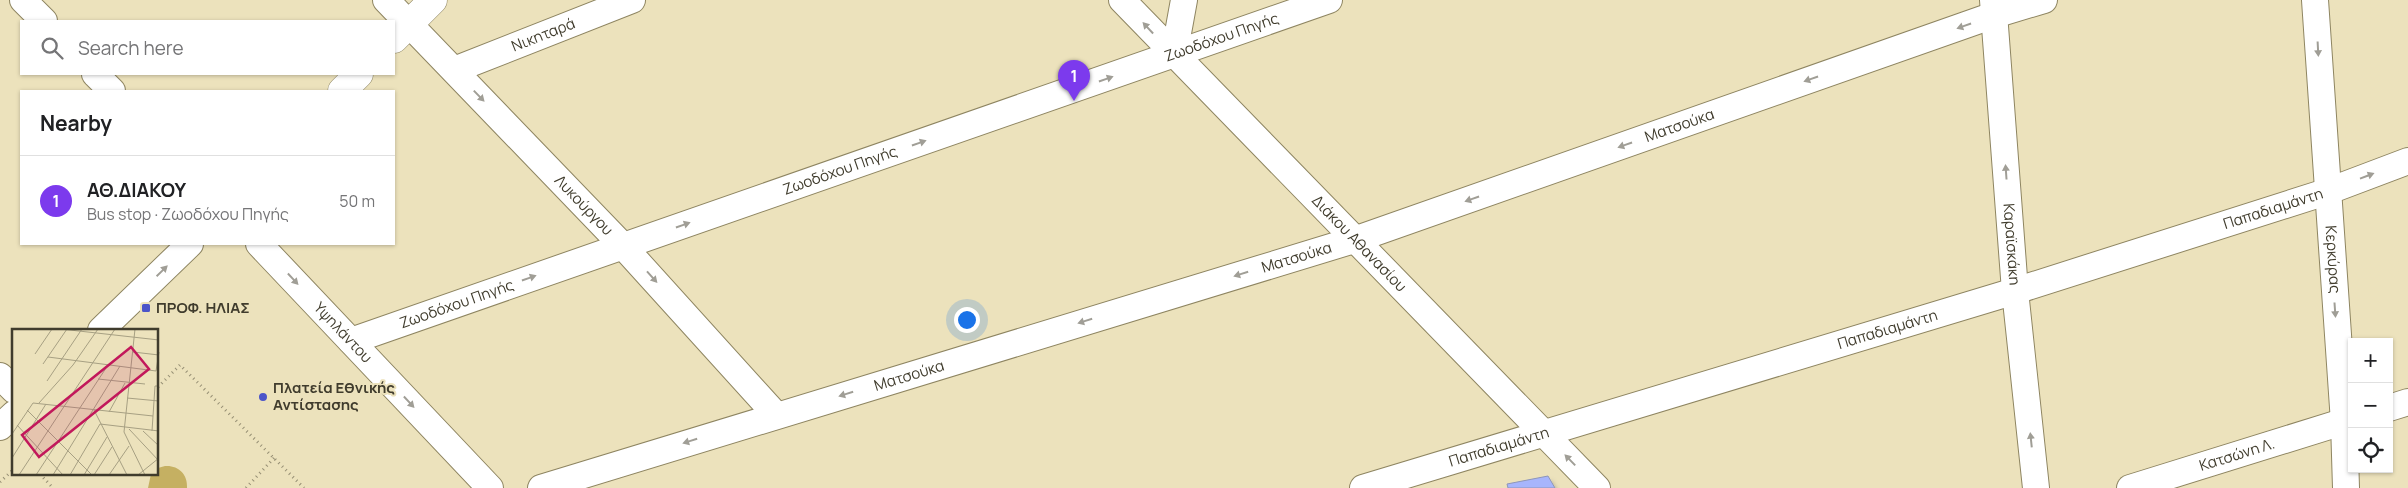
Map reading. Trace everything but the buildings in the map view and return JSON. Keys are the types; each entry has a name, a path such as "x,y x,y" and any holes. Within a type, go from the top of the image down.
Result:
{"street":[{"path":"23,0 43,20"},
{"name":"Λυκούργου","path":"386,0 402,31 454,70 623,246 776,415"},
{"path":"402,31 433,0"},
{"name":"Νικηταρά","path":"454,70 632,0"},
{"name":"Διάκου Αθανασίου","path":"1122,0 1597,488"},
{"path":"1174,55 1184,0"},
{"name":"Ζωοδόχου Πηγής","path":"351,341 1329,0"},
{"name":"Ματσούκα","path":"541,488 1354,240 1994,8 2044,0"},
{"name":"Κερκύρας","path":"2315,0 2326,192 2348,421 2346,488"},
{"name":"Καραϊσκάκη","path":"1994,8 2015,291 2036,488"},
{"path":"96,75 111,90"},
{"path":"343,90 358,75"},
{"name":"Παπαδιαμάντη","path":"1363,488 1542,432 2015,291 2326,192 2408,161"},
{"path":"102,329 189,245"},
{"name":"Υψηλάντου","path":"260,245 490,488"},
{"path":"0,376 12,388"},
{"path":"2393,407 2408,402"},
{"path":"0,427 12,416"},
{"name":"Κατσώνη Λ.","path":"2130,488 2348,421"}],"path":[{"path":"159,386 180,364 304,488"},
{"path":"246,488 274,458"},
{"path":"0,482 12,471"},
{"path":"42,476 53,488"}],"shaded area":[{"path":"170,466 181,471 186,479 187,488 148,488 151,476 159,476 159,468"}],"place":[{"name":"ΑΘ.ΔΙΑΚΟΥ","path":"1074,101"},
{"name":"ΠΡΟΦ. ΗΛΙΑΣ","path":"146,308"},
{"name":"Πλατεία Εθνικής Αντίστασης","path":"263,397"}]}
